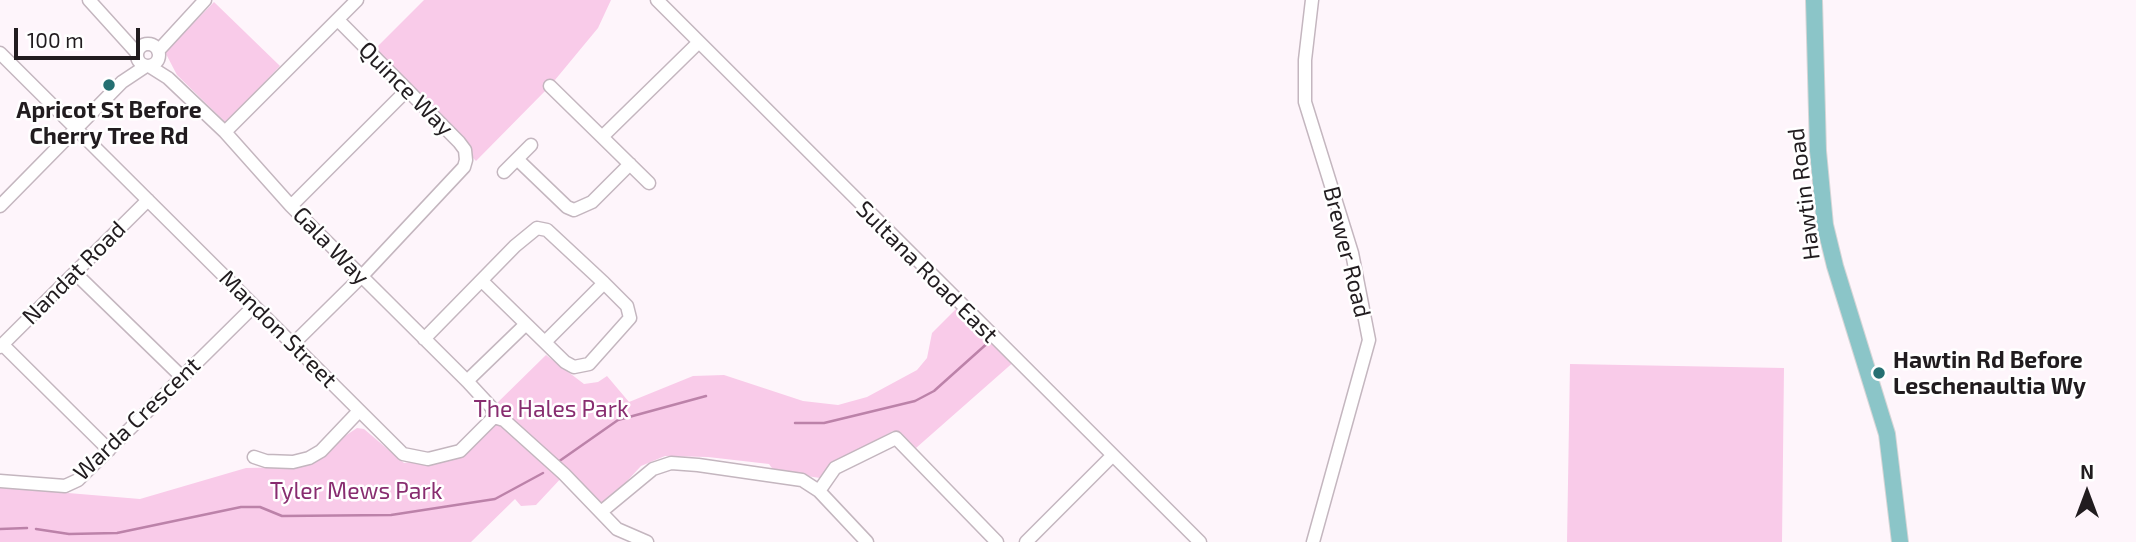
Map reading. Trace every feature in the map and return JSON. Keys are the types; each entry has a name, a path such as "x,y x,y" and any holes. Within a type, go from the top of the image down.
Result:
{"main road":[{"name":"Hawtin Road","path":"1814,0 1818,151 1825,225 1835,266 1888,434 1900,542"}],"street":[{"name":"Gala Way","path":"89,0 225,132 291,206 467,381 494,414 554,466 624,534 647,542"},
{"path":"0,206 205,0"},
{"path":"225,132 356,0"},
{"name":"Sultana Road East","path":"657,0 1200,542"},
{"name":"Brewer Road","path":"1312,0 1305,60 1305,102 1352,253 1369,340 1313,542"},
{"name":"Quince Way","path":"293,344 360,277 466,160 465,150 459,142 338,20"},
{"path":"603,136 699,41"},
{"name":"Mandon Street","path":"1,54 403,454 416,459 443,457 460,451 494,414"},
{"path":"550,86 649,183"},
{"path":"291,206 407,90"},
{"path":"505,172 531,145"},
{"path":"517,159 568,207 575,210 592,202 630,164"},
{"name":"Nandat Road","path":"1,346 148,200"},
{"path":"424,339 528,233 543,228 627,306 630,318 589,364 574,367 482,281"},
{"path":"75,273 182,377"},
{"path":"545,342 604,283"},
{"name":"Warda Crescent","path":"0,481 65,486 78,480 254,306"},
{"path":"467,381 526,324"},
{"path":"1,346 108,450"},
{"path":"254,457 266,461 293,462 309,458 321,451 359,411"},
{"path":"819,491 835,468 896,438 997,542"},
{"path":"1026,542 1112,456"},
{"path":"601,512 653,469 671,463 789,476 802,480 819,491 867,542"}],"green space":[{"path":"424,0 611,0 598,28 550,86 476,161 371,53"},
{"path":"214,2 280,66 226,123 177,75 165,52"},
{"path":"960,305 1016,360 916,448 900,432 893,431 835,463 820,478 774,471 769,464 708,457 665,456 641,466 616,493 595,507 564,475 536,505 521,506 515,499 471,542 0,542 0,485 8,488 140,499 246,468 299,467 357,428 364,429 404,463 443,457 480,433 492,408 546,355 584,384 598,382 607,376 629,402 693,376 724,375 803,401 838,405 867,397 917,370 927,358 932,333"},
{"path":"1570,364 1784,368 1782,542 1567,542"}],"waterway":[{"path":"795,423 824,423 915,401 934,391 991,340"},
{"path":"558,462 618,420 706,396"},
{"path":"36,529 69,534 117,533 241,507 260,507 282,516 391,515 495,499 543,473"},
{"path":"0,529 27,528"}],"place":[{"name":"Apricot St Before Cherry Tree Rd","path":"109,85"},
{"name":"Hawtin Rd Before Leschenaultia Wy","path":"1879,373"}],"park label":[{"name":"The Hales Park","path":"551,409"},
{"name":"Tyler Mews Park","path":"356,491"}]}
